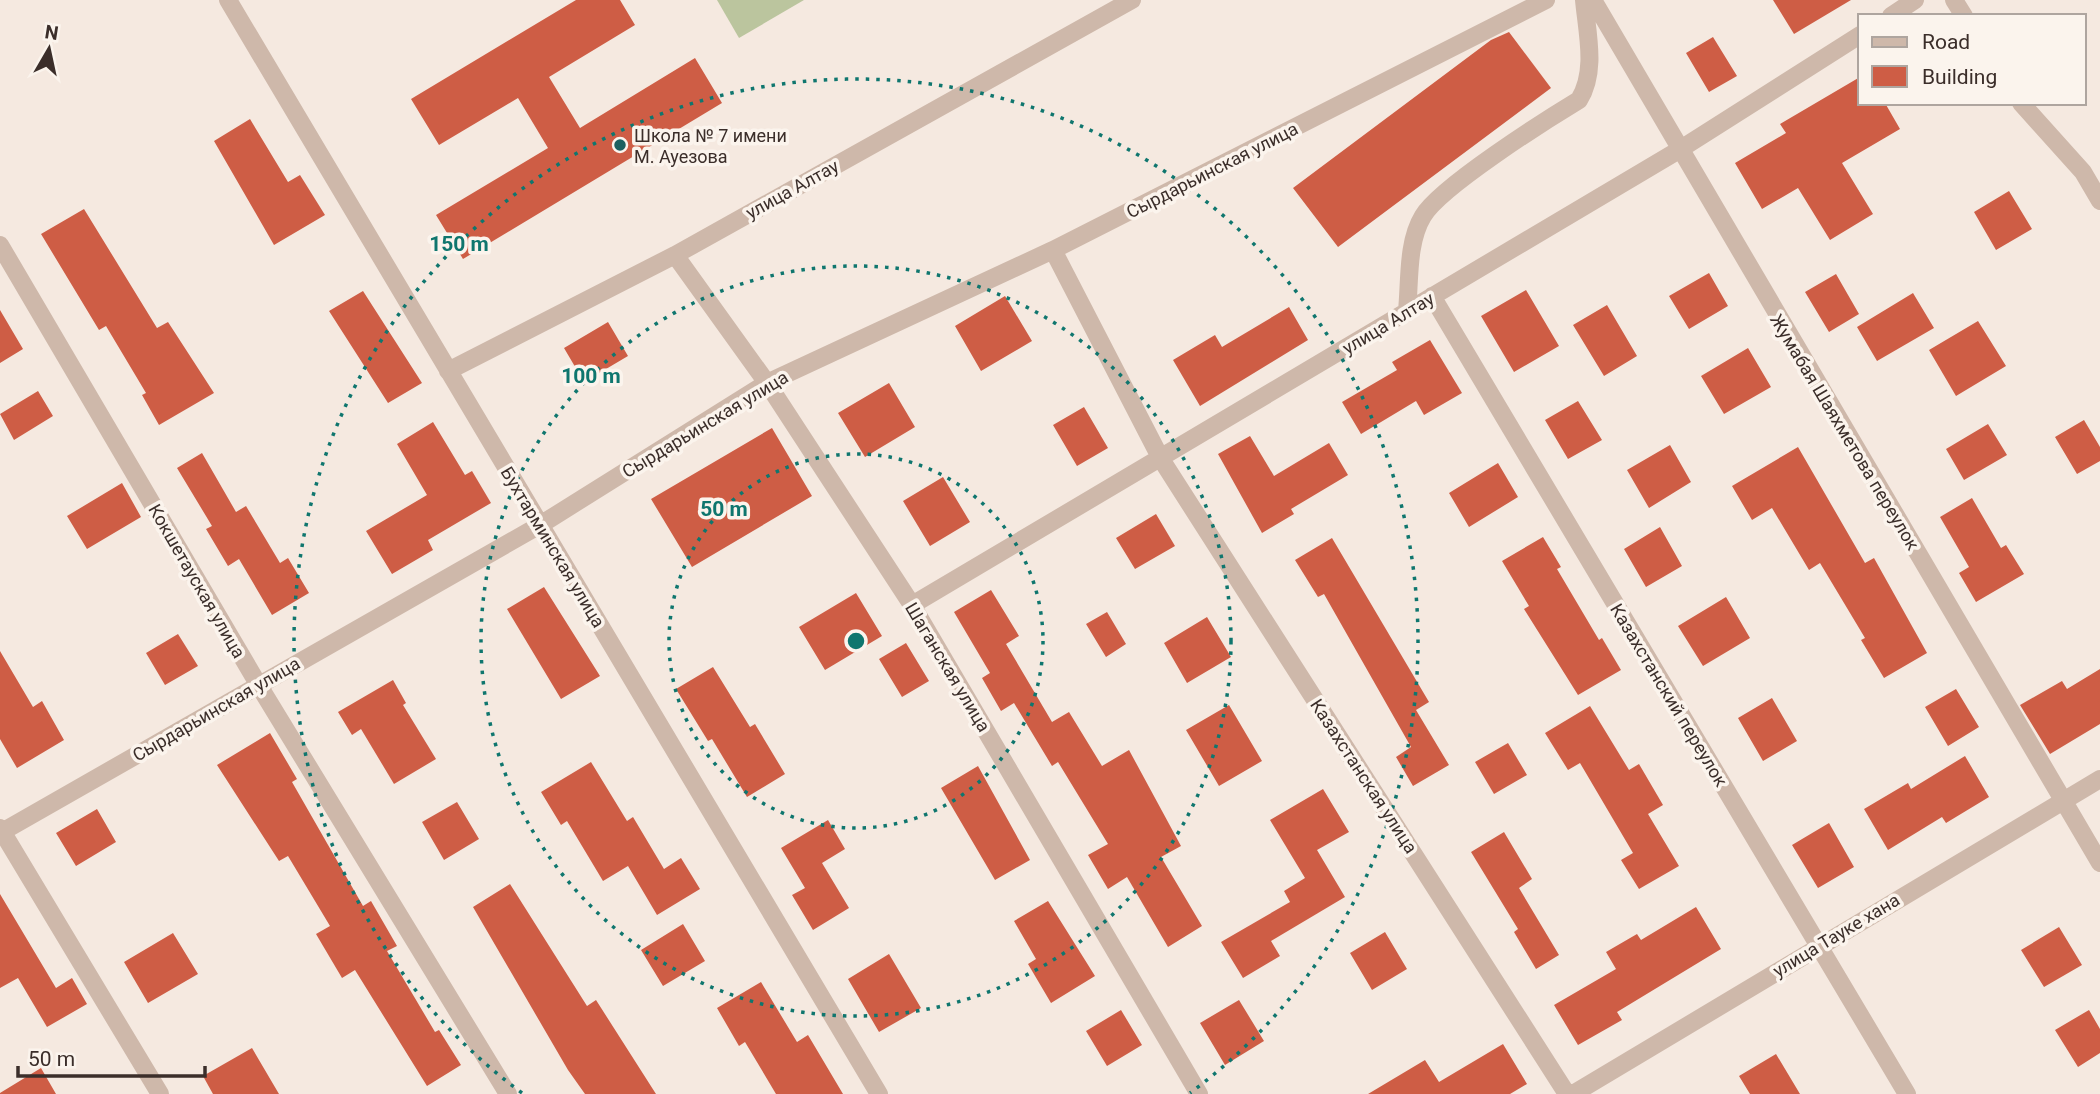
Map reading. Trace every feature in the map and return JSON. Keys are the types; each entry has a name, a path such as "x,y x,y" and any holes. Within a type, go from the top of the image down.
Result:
{"street":[{"name":"Бухтарминская улица","path":"228,0 878,1094"},
{"name":"улица Алтау","path":"448,371 675,254 1132,0"},
{"name":"Сырдарьинская улица","path":"1,831 540,525 767,383 1053,250 1546,0"},
{"path":"1406,311 1413,241 1423,215 1443,194 1578,100 1587,86 1590,67 1584,0"},
{"name":"Жумабая Шаяхметова переулок","path":"1593,0 2100,863"},
{"path":"1894,14 1915,0"},
{"name":"улица Алтау","path":"912,605 1679,150 1858,36"},
{"path":"2023,105 2083,172 2100,201"},
{"name":"Кокшетауская улица","path":"0,245 258,684 508,1094"},
{"name":"Казахстанская улица","path":"1053,250 1161,459 1567,1094"},
{"name":"Шаганская улица","path":"675,254 767,383 912,605 1199,1094"},
{"name":"Казахстанский переулок","path":"1432,296 1907,1094"},
{"name":"улица Тауке хана","path":"1573,1094 1818,945 2100,779"},
{"path":"1,831 159,1094"}],"green space":[{"path":"717,0 804,0 739,38"}],"building":[{"path":"576,0 620,0 635,25 549,77 580,128 695,58 722,103 463,259 436,215 548,148 518,98 439,145 411,99"},
{"path":"1773,0 1851,0 1794,34"},
{"path":"1509,32 1551,88 1338,247 1293,188 1491,40"},
{"path":"1713,37 1737,76 1709,92 1686,53"},
{"path":"1858,78 1858,105 1886,105 1900,129 1842,163 1873,214 1830,240 1798,188 1762,209 1735,163 1786,133 1780,124"},
{"path":"250,119 288,182 300,175 325,215 274,245 214,141"},
{"path":"2009,191 2032,229 1996,250 1974,212"},
{"path":"84,209 157,328 168,322 214,393 159,425 142,395 146,393 106,326 99,330 41,234"},
{"path":"1709,273 1728,306 1689,329 1669,296"},
{"path":"1836,274 1859,314 1829,332 1805,292"},
{"path":"1526,290 1559,346 1514,372 1481,316"},
{"path":"363,291 422,383 388,403 329,311"},
{"path":"1913,293 1934,328 1877,361 1857,327"},
{"path":"1005,296 1032,341 981,371 955,326"},
{"path":"1607,305 1637,356 1604,376 1573,325"},
{"path":"1289,307 1308,340 1200,406 1173,360 1215,335 1222,347"},
{"path":"0,310 23,349 0,363"},
{"path":"1978,321 2006,366 1956,396 1929,350"},
{"path":"608,322 628,356 584,382 564,348"},
{"path":"1430,340 1462,393 1424,415 1416,401 1361,434 1342,402 1397,370 1392,362"},
{"path":"1748,348 1771,387 1724,414 1701,376"},
{"path":"889,383 915,427 865,457 838,413"},
{"path":"38,391 53,416 14,440 0,414"},
{"path":"1578,401 1602,440 1568,459 1545,420"},
{"path":"1084,407 1108,448 1077,466 1053,425"},
{"path":"2084,420 2100,447 2100,461 2077,474 2055,437"},
{"path":"433,422 465,475 472,471 491,503 428,540 433,550 392,574 366,531 427,495 397,444"},
{"path":"1988,424 2007,455 1964,480 1946,449"},
{"path":"772,428 812,496 692,567 651,499"},
{"path":"1250,436 1274,476 1329,443 1348,475 1291,509 1294,514 1262,533 1218,454"},
{"path":"1670,445 1691,482 1649,508 1627,470"},
{"path":"1798,447 1865,563 1874,558 1927,653 1884,678 1861,640 1865,638 1820,563 1809,570 1772,508 1752,520 1732,486"},
{"path":"202,453 236,512 246,506 280,563 288,558 309,593 272,615 239,559 228,566 206,529 212,526 177,468"},
{"path":"1498,463 1518,497 1469,527 1449,493"},
{"path":"943,477 970,522 930,546 903,501"},
{"path":"122,483 141,517 87,549 67,516"},
{"path":"1972,498 2001,548 2006,545 2024,574 1976,602 1959,573 1969,567 1940,517"},
{"path":"1156,514 1175,546 1135,569 1116,538"},
{"path":"1660,527 1682,566 1646,587 1624,549"},
{"path":"1543,537 1561,567 1557,569 1599,640 1602,638 1621,670 1578,695 1524,609 1529,606 1502,561"},
{"path":"1332,538 1429,702 1416,710 1449,765 1413,786 1396,757 1411,747 1324,594 1318,597 1295,560"},
{"path":"544,587 600,676 561,699 507,609"},
{"path":"991,590 1019,636 1006,644 1052,722 1069,712 1102,766 1129,750 1181,846 1161,857 1202,926 1168,947 1127,877 1108,889 1088,855 1108,844 1058,762 1052,766 1014,703 1001,711 982,678 990,673 954,612"},
{"path":"856,593 882,636 825,670 799,627"},
{"path":"1726,597 1750,638 1703,666 1678,626"},
{"path":"1107,612 1126,644 1106,657 1086,624"},
{"path":"1207,617 1231,657 1187,683 1164,643"},
{"path":"178,634 198,666 165,685 146,653"},
{"path":"906,643 929,681 902,697 879,659"},
{"path":"0,651 33,707 42,701 64,740 17,768 0,739"},
{"path":"713,667 750,727 755,724 785,774 747,797 712,739 708,741 676,689"},
{"path":"2100,669 2100,724 2050,754 2020,705 2062,681 2067,689"},
{"path":"393,680 406,703 403,705 436,759 394,784 361,729 352,735 338,712"},
{"path":"1956,689 1979,727 1948,746 1925,707"},
{"path":"1772,698 1797,741 1763,761 1738,718"},
{"path":"1229,705 1262,761 1219,786 1186,730"},
{"path":"1590,706 1629,770 1639,764 1663,805 1648,814 1679,866 1639,889 1621,860 1633,853 1580,763 1568,770 1545,733"},
{"path":"270,733 297,779 292,782 363,906 371,901 397,946 387,951 435,1032 439,1030 461,1065 427,1086 355,970 342,978 316,934 330,926 288,856 279,861 217,765"},
{"path":"1508,743 1527,775 1494,794 1475,762"},
{"path":"1965,756 1989,797 1946,823 1942,817 1888,850 1864,809 1908,783 1911,789"},
{"path":"591,762 627,821 633,817 664,869 681,858 700,889 657,915 628,866 603,881 567,821 561,825 541,792"},
{"path":"978,766 1030,860 995,880 941,788"},
{"path":"1323,789 1349,832 1317,850 1345,897 1271,941 1280,956 1243,978 1221,942 1290,902 1284,891 1305,878 1270,820"},
{"path":"457,802 479,839 444,860 422,822"},
{"path":"97,809 116,842 76,866 56,833"},
{"path":"828,820 845,849 822,863 849,908 813,930 792,895 805,888 781,848"},
{"path":"1829,823 1854,867 1818,888 1792,845"},
{"path":"1504,832 1532,879 1519,888 1559,955 1536,969 1514,932 1518,929 1471,852"},
{"path":"510,884 587,1006 596,1000 656,1094 585,1094 568,1070 473,907"},
{"path":"0,894 56,988 72,978 87,1004 47,1027 18,978 0,988"},
{"path":"1048,901 1095,976 1051,1003 1028,964 1036,959 1014,921"},
{"path":"1696,907 1721,949 1617,1012 1622,1020 1578,1045 1554,1005 1616,969 1606,952 1637,934 1641,940"},
{"path":"683,924 705,961 663,986 641,950"},
{"path":"2059,927 2082,965 2044,987 2021,950"},
{"path":"1385,932 1407,969 1372,990 1350,953"},
{"path":"173,933 198,974 148,1003 124,962"},
{"path":"889,954 921,1008 879,1032 848,979"},
{"path":"761,982 797,1042 808,1035 843,1094 776,1094 745,1042 739,1046 717,1008"},
{"path":"1239,1000 1264,1041 1225,1065 1200,1023"},
{"path":"1121,1010 1142,1045 1107,1066 1086,1031"},
{"path":"2089,1010 2100,1029 2100,1053 2078,1067 2055,1030"},
{"path":"1503,1044 1527,1084 1510,1094 1368,1094 1425,1060 1439,1082"},
{"path":"252,1048 279,1094 213,1094 203,1076"},
{"path":"1776,1054 1800,1094 1750,1094 1739,1076"},
{"path":"41,1068 56,1094 0,1094 0,1093"}],"place":[{"name":"Школа № 7 имени М. Ауезова","path":"620,145"}]}
